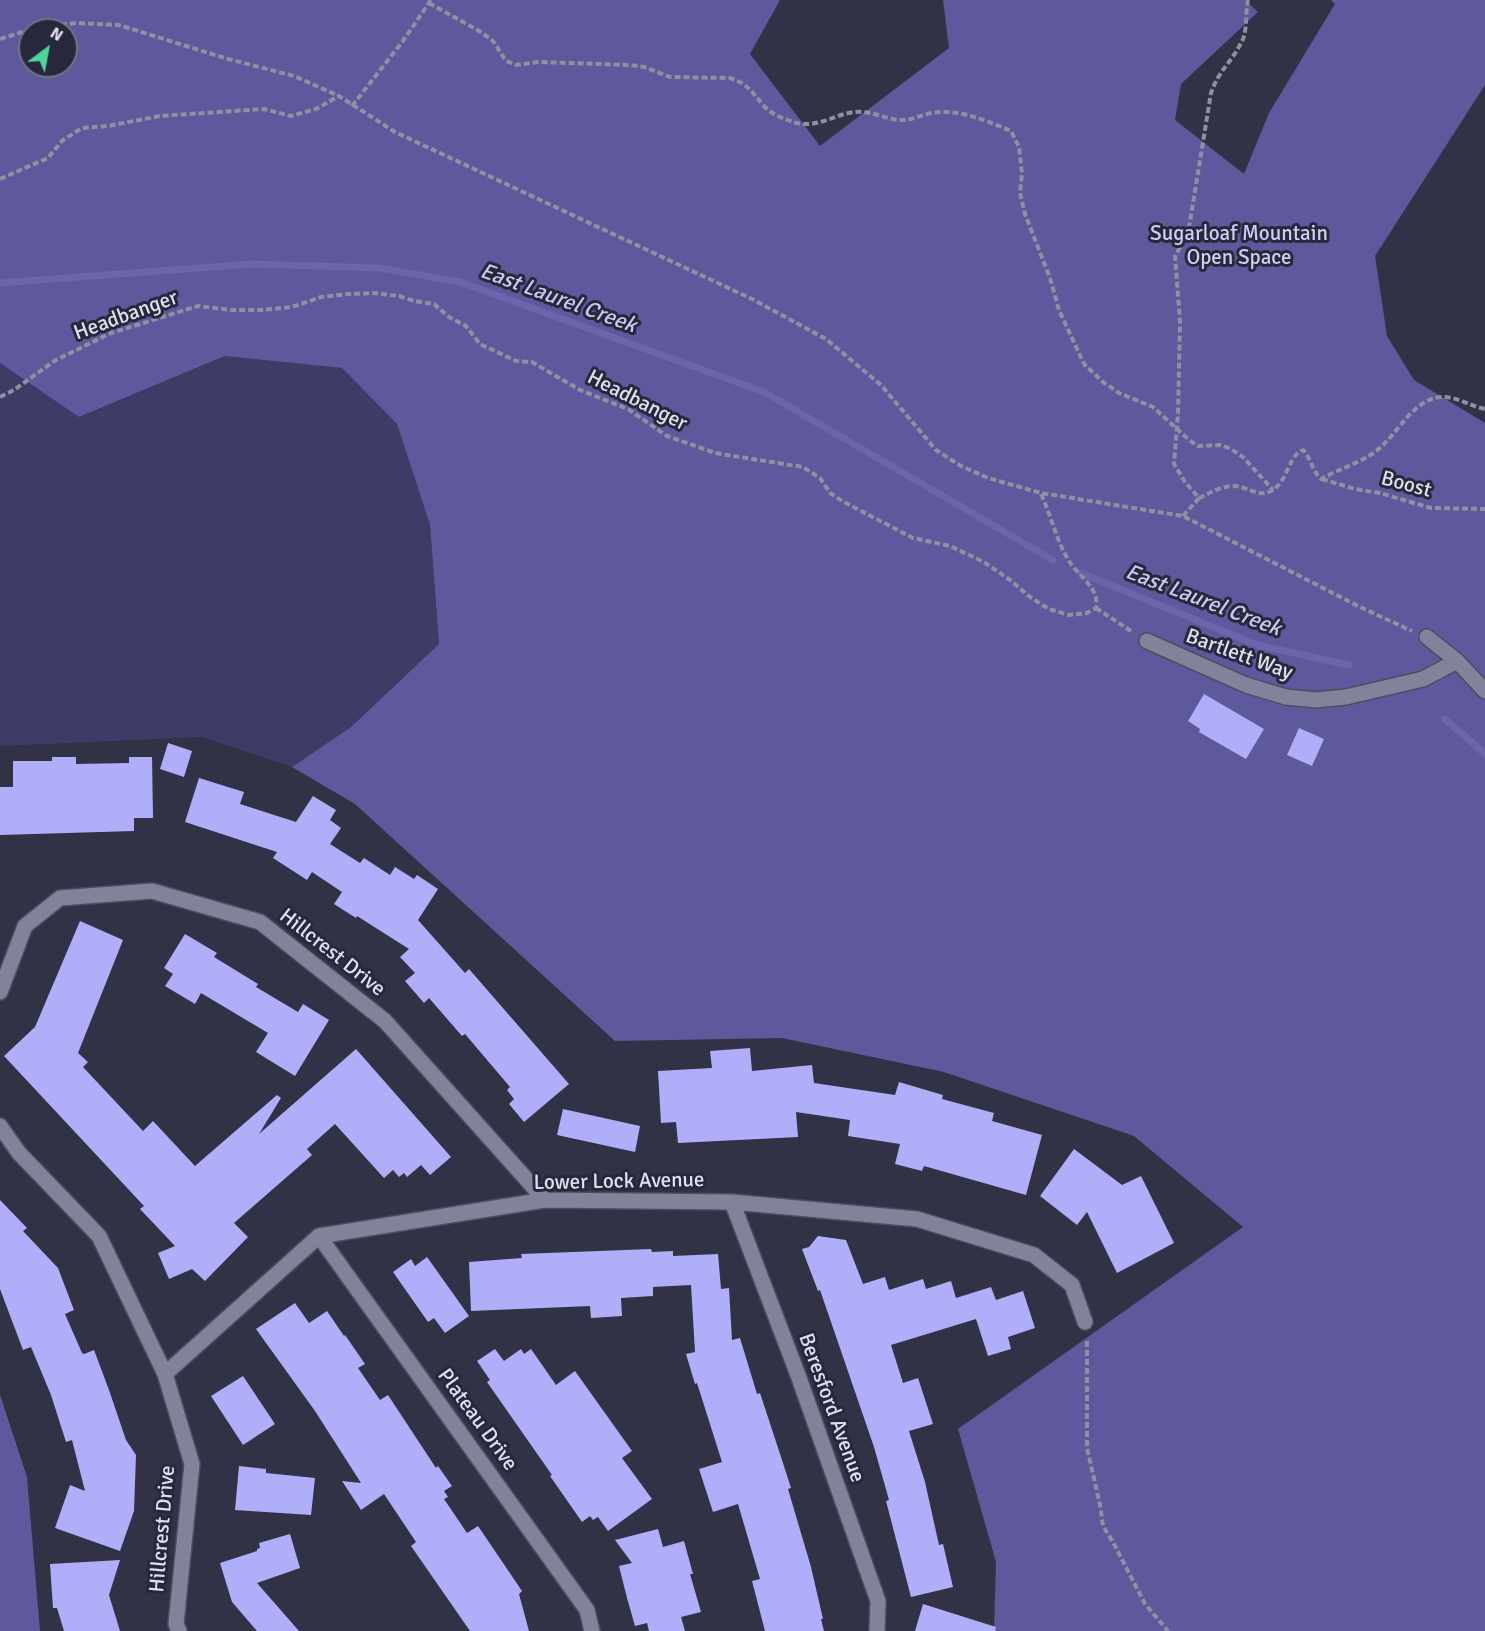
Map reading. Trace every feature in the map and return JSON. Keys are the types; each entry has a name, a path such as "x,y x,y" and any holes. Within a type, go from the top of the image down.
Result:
{"street":[{"path":"1427,638 1457,661 1485,691"},
{"name":"Bartlett Way","path":"1147,641 1246,685 1286,697 1316,700 1346,698 1423,679 1457,661"},
{"name":"Hillcrest Drive","path":"0,992 25,926 60,898 152,891 260,922 386,1022 544,1200"},
{"name":"Hillcrest Drive","path":"0,1126 19,1153 99,1236 165,1374 192,1464 176,1624 179,1631"},
{"name":"Lower Lock Avenue","path":"319,1236 544,1200 732,1202 917,1219 1034,1255 1072,1285 1085,1322"},
{"name":"Beresford Avenue","path":"732,1202 798,1375 878,1601 877,1631"},
{"path":"165,1374 319,1236"},
{"name":"Plateau Drive","path":"319,1236 587,1610 592,1631"}],"path":[{"path":"1198,498 1174,464 1180,322 1175,256 1188,234 1211,93 1220,73 1243,42 1248,0"},
{"path":"352,106 404,41 430,2 481,32 493,41 506,60 516,65 538,62 630,65 644,67 670,77 730,78 750,89 774,114 800,124 824,123 859,111 902,120 932,113 950,112 969,116 1011,131 1019,147 1022,173 1020,193 1024,214 1050,278 1059,310 1084,364 1119,393 1153,407 1198,446 1220,445 1232,449 1243,457 1273,490"},
{"path":"0,39 38,27 77,23 119,25 228,59 294,76 339,96 395,132 752,299 826,339 881,385 936,450 961,466 988,478 1041,493 1183,516 1358,606 1427,638"},
{"path":"0,179 48,158 62,141 82,128 108,126 160,116 264,109 291,116 316,109 339,96"},
{"name":"Headbanger","path":"0,397 14,390 56,360 111,333 198,306 231,310 261,309 292,307 321,297 348,294 374,293 399,296 434,304 449,317 466,326 480,344 516,362 532,362 580,390 628,409 667,436 715,453 803,467 820,478 830,493 842,501 913,537 950,546 984,562 1049,609 1069,615 1087,613 1096,608"},
{"path":"1183,516 1198,498 1230,486 1241,486 1257,493 1267,493 1273,490 1278,487 1286,475 1298,452 1304,450 1313,471 1321,479 1370,456 1385,443 1402,422 1428,400 1440,397 1453,398 1485,409"},
{"name":"Boost","path":"1321,479 1431,508 1485,509"},
{"path":"1041,493 1069,561 1095,592 1098,600 1096,608 1147,641"},
{"path":"1085,1322 1088,1345 1087,1448 1103,1526 1145,1604 1168,1631"}],"shaded area":[{"path":"226,356 342,368 397,424 430,525 439,644 351,727 292,767 202,737 0,746 0,363 80,417"}],"green space":[{"name":"Sugarloaf Mountain Open Space","path":"0,0 780,0 750,54 820,146 949,48 943,0 1245,0 1258,12 1181,84 1175,120 1244,174 1269,113 1335,4 1331,0 1485,0 1485,85 1375,256 1387,336 1414,380 1485,423 1485,1631 994,1631 996,1562 958,1429 1243,1227 1134,1136 944,1072 782,1038 615,1041 355,804 292,767 351,727 439,644 430,525 397,424 342,368 225,356 79,417 0,363"},
{"path":"0,1395 27,1477 40,1631 0,1631"}],"building":[{"path":"1204,694 1264,729 1246,759 1199,732 1200,729 1188,721"},
{"path":"1299,728 1324,739 1312,766 1287,755"},
{"path":"168,743 192,751 184,777 160,769"},
{"path":"52,757 76,757 76,764 129,763 129,757 152,757 153,818 134,818 134,831 0,835 0,787 13,787 13,761 52,761"},
{"path":"199,778 244,792 240,804 296,822 313,796 336,810 330,820 341,828 330,844 360,863 364,858 390,875 395,867 414,879 417,875 438,889 418,920 465,973 469,969 569,1084 524,1122 509,1104 514,1099 507,1090 510,1087 465,1034 462,1036 429,998 424,1003 405,981 415,973 400,957 409,949 334,904 342,892 312,872 307,880 273,858 277,852 185,822"},
{"path":"80,921 123,940 78,1053 88,1062 83,1067 143,1131 153,1121 195,1166 277,1095 281,1098 259,1134 356,1049 451,1157 430,1175 421,1165 407,1177 404,1173 399,1177 393,1170 384,1178 335,1124 307,1149 312,1155 234,1223 248,1237 205,1281 192,1269 169,1279 158,1253 175,1246 140,1209 144,1206 4,1056 35,1027"},
{"path":"185,934 217,953 214,957 258,984 256,987 298,1012 303,1004 329,1020 295,1076 256,1052 268,1033 201,993 195,1004 165,986 173,974 164,968"},
{"path":"750,1048 752,1071 812,1065 814,1083 895,1095 899,1082 943,1095 942,1099 994,1113 992,1121 1042,1135 1026,1195 924,1166 922,1171 895,1164 900,1144 848,1136 850,1120 796,1112 798,1137 678,1143 676,1122 661,1123 658,1071 712,1068 710,1051"},
{"path":"563,1109 640,1126 635,1152 557,1135"},
{"path":"1074,1149 1122,1185 1141,1176 1174,1243 1117,1273 1087,1212 1077,1225 1040,1196"},
{"path":"0,1200 27,1228 23,1231 58,1268 74,1310 65,1314 82,1353 94,1350 126,1440 136,1455 134,1511 120,1551 55,1528 70,1485 85,1491 72,1440 66,1442 51,1395 31,1347 23,1350 0,1289"},
{"path":"818,1236 846,1240 863,1284 885,1277 889,1290 923,1279 926,1289 951,1281 956,1298 991,1287 996,1300 1023,1291 1035,1328 1008,1337 1011,1349 988,1356 976,1319 891,1345 903,1383 918,1378 933,1424 909,1431 925,1482 939,1545 943,1544 953,1587 911,1597 886,1501 889,1500 874,1447 820,1290 818,1291 802,1249 809,1247"},
{"path":"651,1249 652,1252 673,1251 673,1256 718,1254 721,1289 729,1288 732,1340 740,1338 757,1394 760,1393 791,1488 788,1489 811,1567 824,1631 765,1631 752,1581 760,1579 738,1504 713,1512 699,1469 722,1462 686,1354 695,1352 691,1285 653,1287 653,1296 621,1298 622,1316 591,1318 590,1306 471,1311 469,1262 522,1258 521,1254"},
{"path":"427,1257 469,1316 445,1333 434,1318 428,1322 393,1272 411,1259 415,1266"},
{"path":"295,1303 309,1323 327,1311 365,1364 358,1368 380,1400 388,1395 436,1468 438,1466 452,1486 444,1491 448,1497 444,1499 467,1533 478,1526 522,1591 519,1594 529,1631 470,1631 411,1546 416,1542 384,1494 361,1510 342,1481 361,1483 315,1411 256,1329"},
{"path":"495,1349 504,1361 521,1349 524,1354 531,1349 556,1385 575,1371 632,1451 622,1458 652,1499 608,1531 598,1517 593,1520 590,1516 582,1522 487,1382 490,1380 477,1361"},
{"path":"243,1376 275,1424 243,1445 211,1396"},
{"path":"239,1466 266,1469 266,1473 315,1478 311,1515 235,1510"},
{"path":"658,1529 663,1547 684,1541 693,1574 690,1574 701,1612 681,1617 685,1631 649,1631 647,1623 635,1626 627,1598 619,1566 632,1563 615,1540"},
{"path":"290,1534 300,1568 257,1583 299,1631 257,1631 232,1602 220,1563 257,1551 260,1548 259,1543"},
{"path":"120,1560 109,1595 120,1631 64,1631 57,1608 53,1608 50,1564"},
{"path":"923,1604 996,1627 995,1631 915,1631"}],"waterway":[{"name":"East Laurel Creek","path":"0,283 252,264 379,268 460,282 764,392 1053,560"},
{"name":"East Laurel Creek","path":"1081,573 1257,645 1349,665"},
{"name":"East Laurel Creek","path":"1445,719 1485,754"}]}
